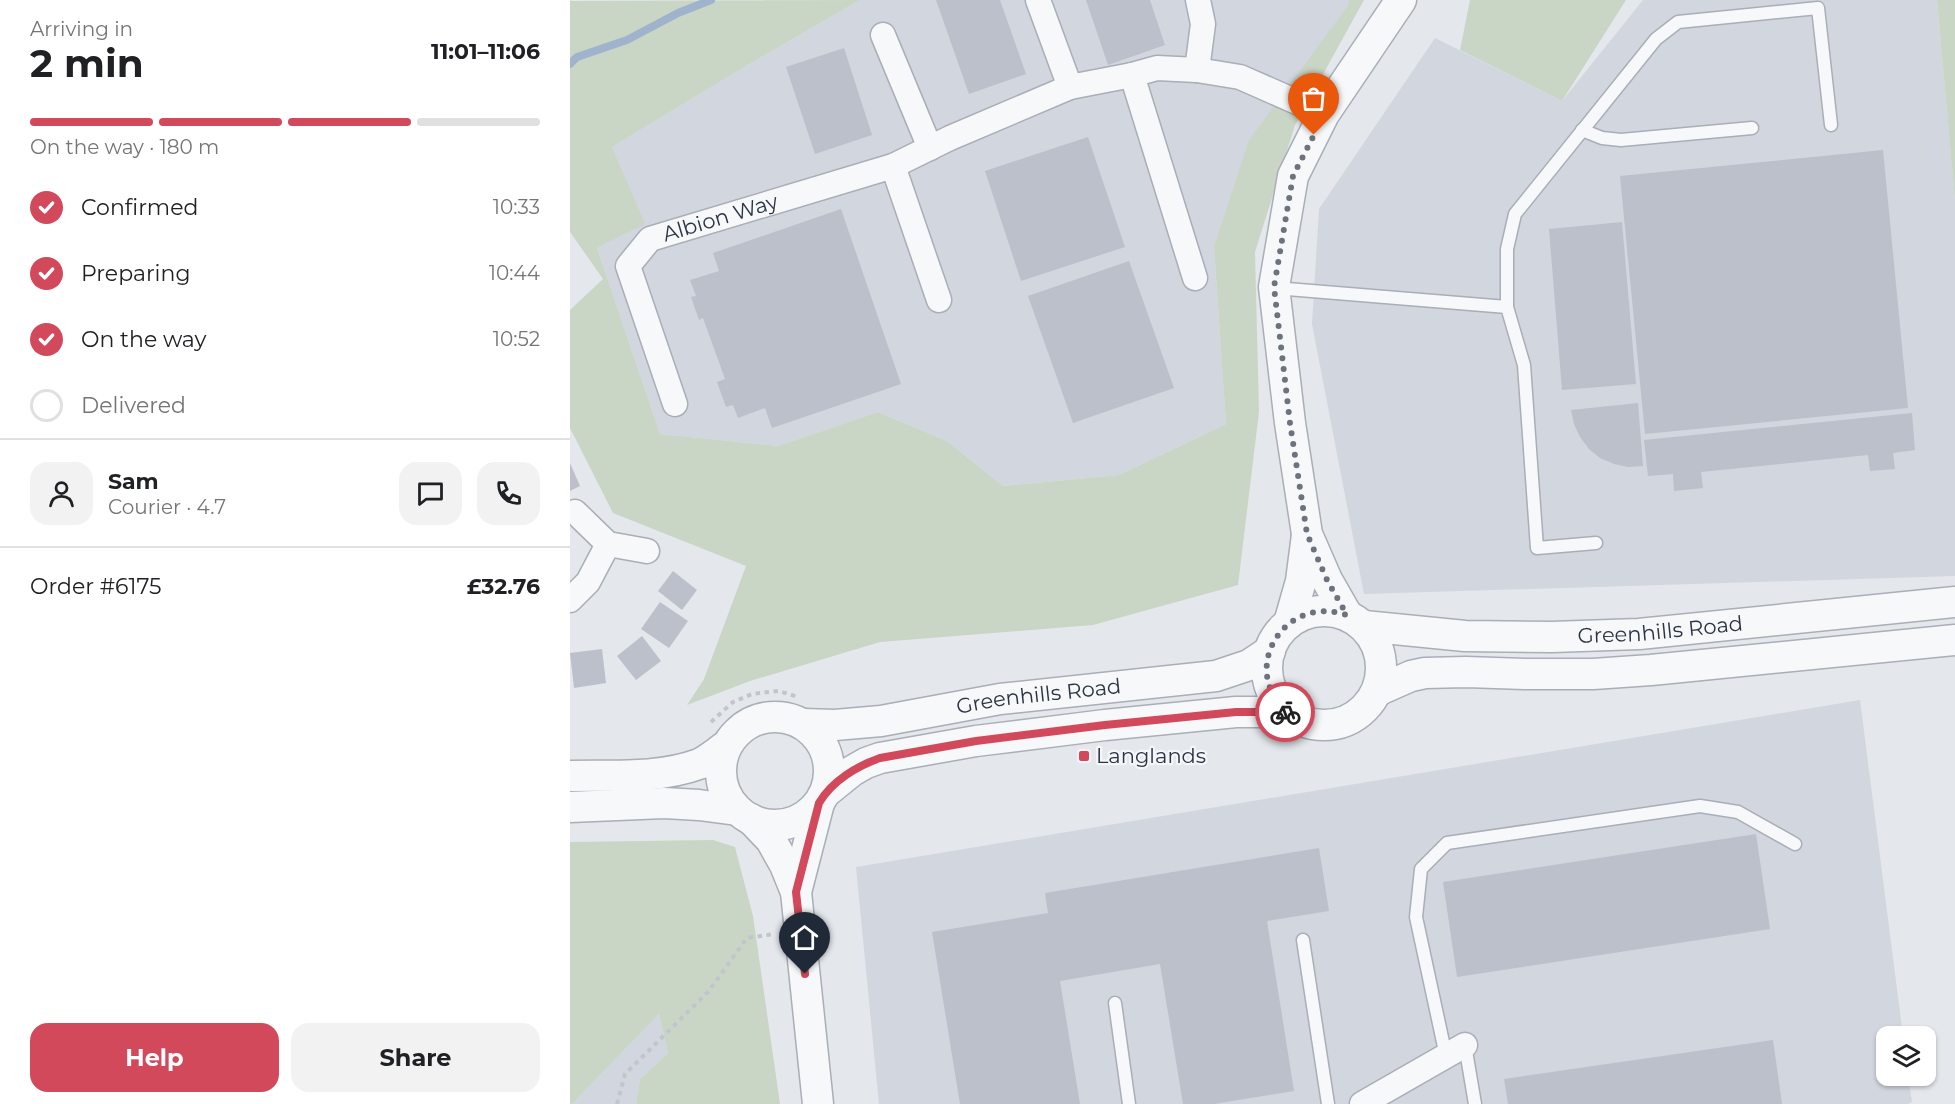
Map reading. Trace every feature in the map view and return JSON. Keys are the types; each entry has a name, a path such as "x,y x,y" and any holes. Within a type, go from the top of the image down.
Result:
{"street":[{"path":"1038,0 1070,87"},
{"path":"1197,70 1203,24 1198,0"},
{"path":"1355,621 1332,611 1317,611 1302,615 1289,623 1277,635 1270,651 1267,668 1269,684 1276,699 1287,712 1314,725 1330,726 1345,722 1370,705 1377,692 1382,674 1381,656 1375,640 1355,621 1327,580 1307,534 1290,423 1274,287 1293,176 1324,114 1401,0"},
{"path":"883,35 930,148"},
{"name":"Albion Way","path":"675,404 628,266 650,239 893,166 1070,87 1157,68 1197,70 1240,77 1324,114"},
{"path":"1132,75 1195,278"},
{"path":"893,166 939,300"},
{"path":"575,512 608,544 647,551"},
{"path":"1289,623 1301,581 1307,534"},
{"path":"570,600 588,582 608,544"},
{"name":"Greenhills Road","path":"1355,621 1465,636 1552,637 1639,634 1955,602"},
{"name":"Greenhills Road","path":"1377,692 1411,676 1425,673 1593,674 1955,640"},
{"name":"Greenhills Road","path":"804,724 835,725 881,721 1000,699 1216,676 1249,665 1270,651"},
{"name":"Greenhills Road","path":"822,797 866,763 880,758 976,741 1105,725 1236,712 1287,712"},
{"path":"796,892 830,769 826,751 817,735 804,724 787,717 769,716 751,721 736,732 726,746 721,764 721,780 727,796 771,840 796,892 818,1104"},
{"path":"570,776 655,774 674,771 701,763 726,746"},
{"path":"570,807 699,805 744,815 765,824 781,825 808,814 822,797"},
{"path":"1362,1104 1455,1051"}],"lane":[{"path":"1596,543 1537,548 1524,365 1507,307 1507,249 1515,214 1656,39 1678,22 1818,8 1831,125"},
{"path":"1582,130 1602,138 1621,140 1752,128"},
{"path":"1274,287 1507,307"},
{"path":"1475,1104 1455,1051 1416,917 1421,869 1447,843 1700,806 1738,812 1795,844"},
{"path":"1303,940 1328,1104"},
{"path":"1115,1003 1129,1104"}],"path":[{"path":"617,1104 625,1074 708,992 747,938 801,931"}],"shaded area":[{"path":"860,0 1349,0 1214,247 1226,424 1119,475 1003,486 947,441 878,412 778,446 660,434 597,248 644,224 612,147"},
{"path":"1643,0 1937,0 1955,201 1955,576 1364,594 1312,324 1319,209 1435,38 1562,101"},
{"path":"1860,700 1902,1026 1876,1026 1876,1086 1910,1086 1912,1102 1908,1104 879,1104 856,867"},
{"path":"659,1014 668,1053 640,1079 636,1104 572,1104"}],"green space":[{"path":"860,0 612,147 645,224 597,248 660,434 778,446 878,412 947,441 1003,486 1119,475 1226,424 1214,247 1249,140 1347,7 1349,0 1364,0 1295,125 1255,252 1259,412 1238,585 1093,625 880,642 750,681 687,705 704,679 746,566 613,513 570,428 570,310 603,279 570,232 570,1"},
{"path":"1470,0 1626,0 1562,101 1460,50"},
{"path":"1937,0 1955,0 1955,201"},
{"path":"713,840 735,847 753,916 780,1104 636,1104 640,1079 668,1053 659,1014 570,1104 570,842"}],"building":[{"path":"936,0 1000,0 1026,74 969,94"},
{"path":"1086,0 1150,0 1165,45 1108,65"},
{"path":"844,48 872,135 815,154 786,67"},
{"path":"1088,137 1125,247 1021,281 985,171"},
{"path":"1883,150 1908,408 1645,434 1620,176"},
{"path":"841,209 901,384 772,428 765,408 738,418 733,405 726,407 717,382 725,379 703,318 699,320 691,297 696,296 690,280 719,271 713,253"},
{"path":"1622,222 1636,384 1562,390 1549,229"},
{"path":"1129,261 1174,388 1073,423 1028,296"},
{"path":"1638,403 1643,466 1628,467 1600,458 1580,437 1571,410"},
{"path":"1912,413 1915,450 1893,453 1895,469 1870,471 1868,455 1701,472 1703,488 1674,491 1673,474 1648,476 1644,440"},
{"path":"570,463 580,486 570,491"},
{"path":"673,571 697,590 682,610 658,591"},
{"path":"660,602 688,621 669,648 641,629"},
{"path":"642,636 661,661 636,680 617,656"},
{"path":"602,649 606,683 574,688 570,653"},
{"path":"1756,834 1770,929 1457,977 1443,882"},
{"path":"1319,848 1329,911 1267,921 1294,1091 1214,1104 1183,1104 1160,964 1060,981 1080,1104 960,1104 932,932 1048,913 1045,893"},
{"path":"1773,1040 1782,1104 1508,1104 1504,1079"}],"waterway":[{"path":"570,64 577,57 627,40 678,13 711,0"}],"way so far":[{"path":"1285,712 1287,712 1276,699 1269,684 1267,668 1270,651 1277,635 1289,623 1302,615 1317,611 1332,611 1347,615 1327,580 1307,534 1290,423 1274,287 1293,176 1314,135"}],"place":[{"name":"Langlands","path":"1084,756"}],"route":[{"path":"805,974 796,892 819,803 826,792 866,763 880,758 976,741 1105,725 1236,712 1285,712"}]}
